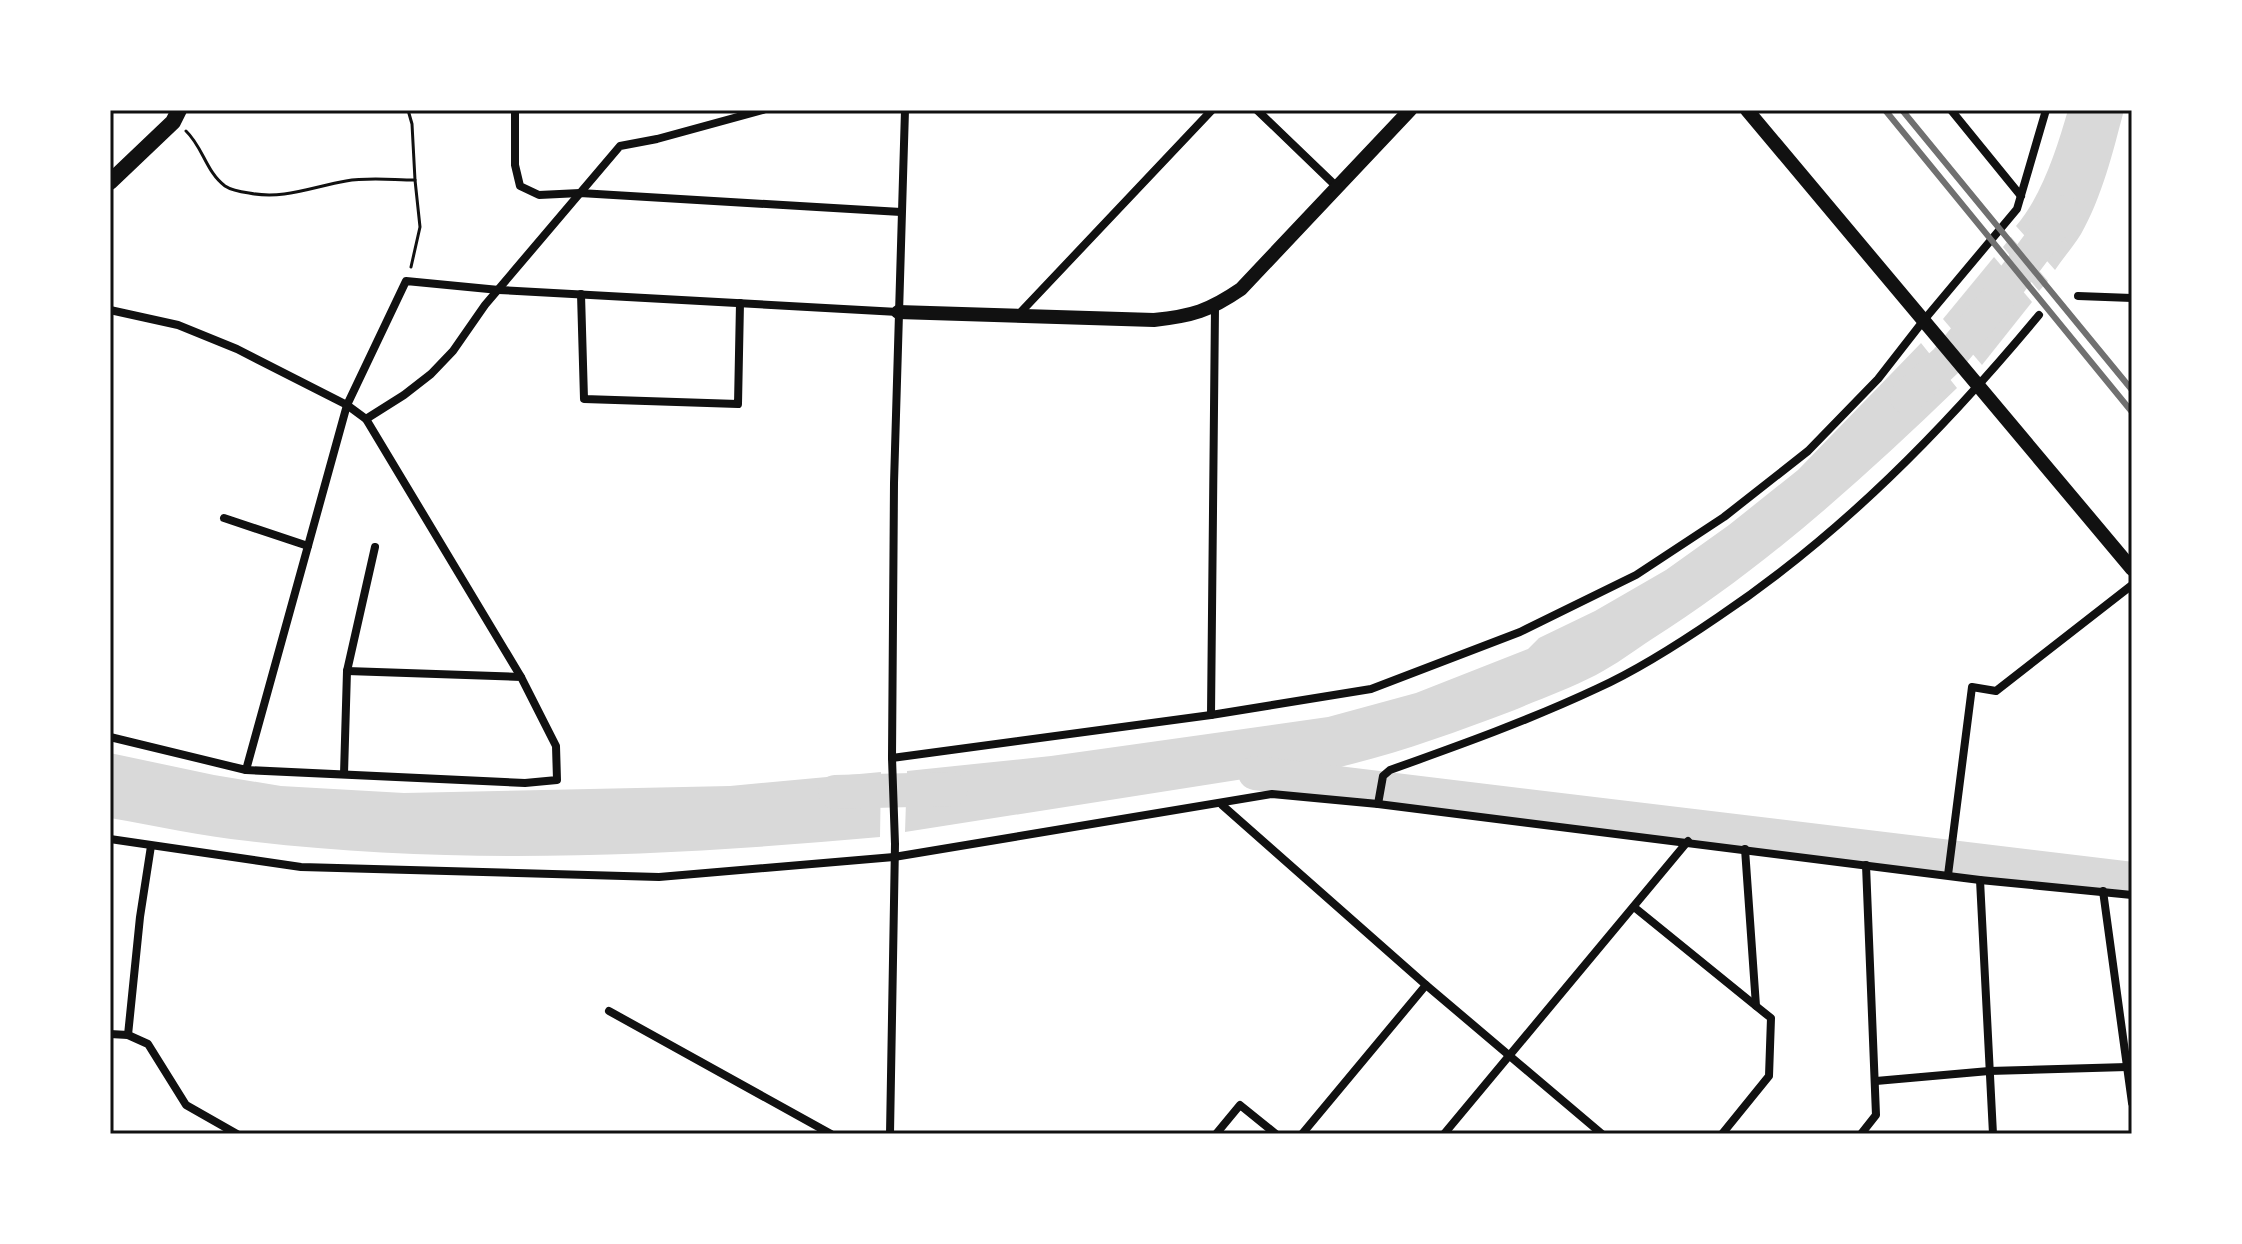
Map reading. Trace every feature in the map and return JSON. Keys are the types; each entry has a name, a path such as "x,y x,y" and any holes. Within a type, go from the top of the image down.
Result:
{"main road":[{"path":"111,179 176,116"}],"street":[{"path":"515,110 515,165 520,186 539,195 580,193 901,212"},
{"path":"366,419 431,374 453,351 485,305 620,146 763,110"},
{"path":"890,1134 898,312 905,110"},
{"path":"1018,315 1212,110"},
{"path":"1257,110 1338,188"},
{"path":"246,770 347,405 406,281 499,290 898,312 1154,320 1190,316 1215,307 1241,289 1410,110"},
{"path":"1747,110 2132,569"},
{"path":"1951,110 2021,196"},
{"path":"892,762 1371,689 1520,632 1636,575 1724,517 1808,451 1928,324 2017,209 2046,110"},
{"path":"581,294 584,399 738,404 740,303"},
{"path":"2078,296 2132,298"},
{"path":"1211,715 1215,307"},
{"path":"110,310 178,325 237,349 347,405 366,419 521,677 556,746 557,780 525,783 246,770 110,737"},
{"path":"1378,800 1383,776 1390,770 1500,731 1601,687 1677,645 1764,586 1892,478 2039,315"},
{"path":"224,518 308,546"},
{"path":"344,774 347,671 375,547"},
{"path":"1948,871 1972,687 1996,691 2132,585"},
{"path":"347,671 521,677"},
{"path":"110,839 301,867 659,877 894,857 1053,829 1222,805 1272,794 1378,800 1866,865 1948,871 1980,880 2132,895"},
{"path":"1222,805 1509,1057 1602,1134"},
{"path":"1444,1134 1688,841"},
{"path":"128,1035 151,846"},
{"path":"1745,849 1756,1006"},
{"path":"1861,1134 1876,1115 1866,865"},
{"path":"1980,880 1993,1134"},
{"path":"2103,891 2132,1103"},
{"path":"1634,907 1771,1018 1769,1076 1722,1134"},
{"path":"1302,1134 1426,985"},
{"path":"609,1011 831,1134"},
{"path":"110,1034 128,1035 148,1044 186,1105 237,1134"},
{"path":"1876,1081 1989,1071 2127,1067"},
{"path":"1216,1134 1240,1105 1276,1134"}],"path":[{"path":"406,281 420,227 412,124 408,110"},
{"path":"176,116 200,146 204,158 220,181 242,192 266,197 282,196 348,180 415,180"}],"shaded area":[{"path":"2068,110 2124,110 2095,205 2081,234 2055,270 2016,226 2041,186"},
{"path":"2011,237 2026,254 2025,260 2029,259 2048,281 2039,291 2023,272 2023,262 2016,263 2003,247"},
{"path":"1994,257 2032,302 1982,365 1943,319"},
{"path":"1921,343 1957,388 1885,456 1773,553 1693,612 1586,680 1450,734 1338,768 1335,777 1302,776 1253,784 1250,778 905,832 907,771 1051,756 1328,717 1416,693 1528,649 1539,638 1595,611 1666,570 1729,525 1798,470"},
{"path":"110,753 281,786 404,793 730,786 881,772 880,837 722,849 564,856 406,854 248,841 110,818"}],"waterway":[{"path":"1907,397 1946,361 2063,212"},
{"path":"1255,773 2132,879"},
{"path":"835,792 951,789"}],"railway":[{"path":"1885,110 2132,412"},
{"path":"1902,110 2132,390"}]}
